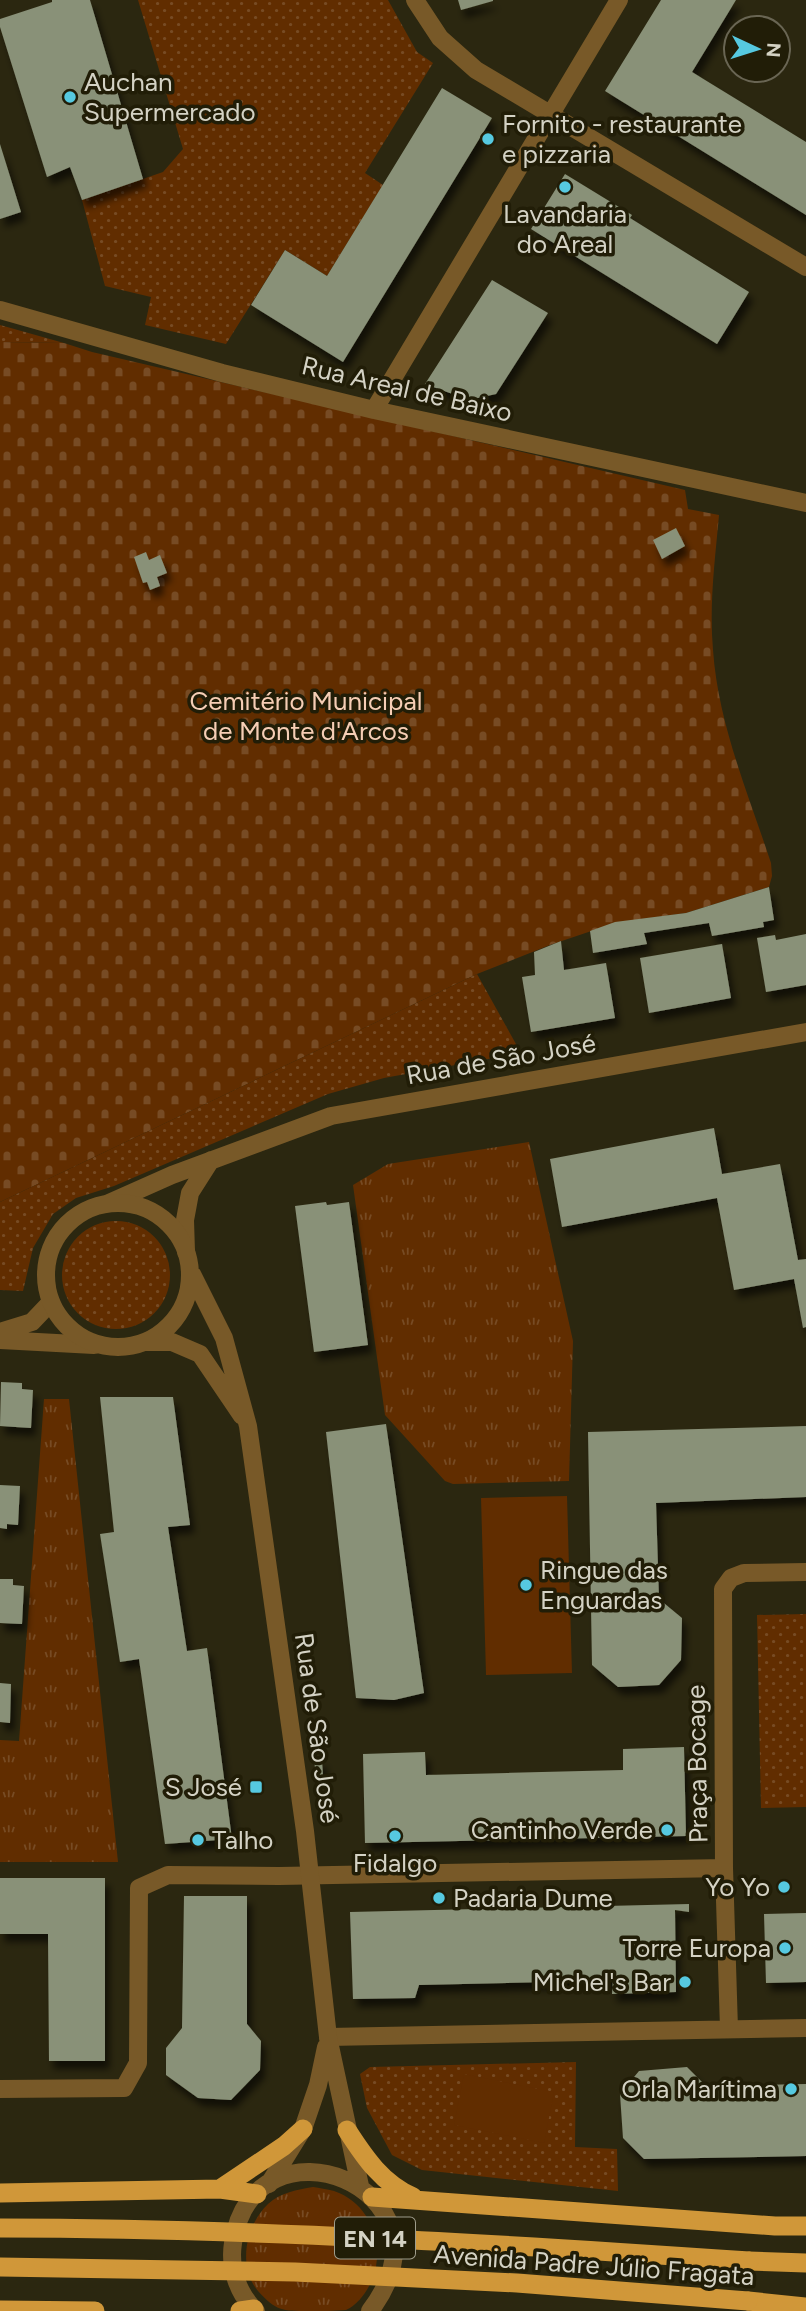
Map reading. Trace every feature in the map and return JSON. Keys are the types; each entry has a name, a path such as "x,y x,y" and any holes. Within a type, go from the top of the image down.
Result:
{"highway":[{"path":"220,2189 284,2146 303,2129"},
{"path":"347,2130 376,2171 398,2191 420,2201"},
{"path":"0,2193 263,2189"},
{"path":"366,2192 420,2201 806,2226"},
{"name":"Avenida Padre Júlio Fragata","path":"0,2228 295,2234 806,2263"},
{"name":"Avenida Padre Júlio Fragata","path":"0,2267 295,2272 517,2283 806,2307"},
{"path":"0,2310 94,2311"}],"street":[{"path":"415,0 440,38 477,70 806,267"},
{"path":"374,410 619,0"},
{"name":"Rua Areal de Baixo","path":"0,310 222,373 374,410 806,503"},
{"name":"Rua de São José","path":"109,1203 172,1174 331,1116 806,1032"},
{"path":"186,1252 185,1220 190,1193 211,1160"},
{"path":"0,1340 126,1347 144,1342 165,1329 181,1309 188,1294 192,1274 178,1234 148,1209 129,1203 109,1203 93,1207 78,1215 55,1239 46,1271 51,1302 70,1329 94,1345"},
{"name":"Rua de São José","path":"192,1274 224,1338 248,1426 310,1875 328,2037 347,2130 366,2192 386,2218 393,2242 393,2268 384,2292 370,2311"},
{"path":"0,1332 32,1322 51,1302"},
{"name":"Rua de São José","path":"144,1342 172,1342 200,1354 248,1426"},
{"name":"Praça Bocage","path":"729,2029 724,1868 723,1590 731,1578 744,1573 806,1572"},
{"path":"0,2089 124,2088 138,2063 139,1888 168,1875 724,1868"},
{"path":"328,2037 806,2028"},
{"name":"Rua de São José","path":"250,2310 233,2272 235,2230 243,2211 263,2189 303,2129 318,2085 328,2037"},
{"path":"263,2189 299,2173 315,2171 331,2174 366,2192"}],"green space":[{"path":"138,0 388,0 417,52 433,63 365,173 383,185 327,276 285,250 226,344 145,325 151,297 105,286 82,200 163,172 183,149"},
{"path":"0,325 64,343 0,342"},
{"name":"Cemitério Municipal de Monte d'Arcos","path":"0,342 64,343 92,352 685,490 688,509 719,515 712,616 716,677 727,731 771,863 769,887 686,913 615,923 477,974 0,1202"},
{"path":"477,974 521,1053 384,1078 328,1094 114,1186 76,1198 53,1214 33,1248 23,1291 0,1290 0,1202"},
{"path":"529,1142 573,1341 569,1481 453,1484 445,1481 385,1415 353,1185 388,1164"},
{"path":"116,1221 137,1225 154,1237 166,1254 170,1275 166,1296 154,1313 137,1325 116,1329 95,1325 78,1313 66,1296 62,1275 66,1254 78,1237 95,1225"},
{"path":"44,1399 69,1399 118,1862 0,1862 0,1740 19,1741"},
{"name":"Ringue das Enguardas","path":"567,1496 572,1673 486,1675 481,1498"},
{"path":"806,1614 806,1807 761,1808 757,1615"},
{"path":"576,2062 575,2147 617,2149 618,2191 422,2170 392,2155 367,2108 360,2074 370,2067"},
{"path":"464,2074 554,2092 544,2143 454,2125"},
{"path":"313,2187 347,2197 357,2205 372,2226 377,2252 373,2278 362,2297 346,2310 300,2311 280,2308 270,2303 258,2291 248,2270 247,2246 260,2213 278,2197"}],"building":[{"name":"Auchan Supermercado","path":"52,0 90,0 143,179 82,200 70,167 47,177 0,27 0,19"},
{"path":"458,0 493,0 493,1 461,10"},
{"path":"661,0 736,0 727,14 722,14 722,23 692,72 806,142 806,215 605,91"},
{"path":"442,88 492,118 343,362 251,305 285,250 327,276"},
{"path":"0,144 21,212 0,219"},
{"path":"565,174 749,292 717,344 531,229"},
{"path":"492,280 548,313 496,394 469,400 425,384"},
{"path":"676,528 685,546 662,559 653,540"},
{"path":"146,552 149,560 160,555 167,573 157,577 160,586 150,590 147,582 143,583 134,557"},
{"path":"769,887 774,920 763,922 764,927 712,936 709,923 644,933 647,944 593,953 590,931 615,922 686,913"},
{"path":"806,934 806,985 766,992 757,938 775,935 776,940"},
{"path":"561,941 564,970 606,963 615,1018 531,1032 522,977 535,975 534,952"},
{"path":"722,944 731,998 649,1013 640,958"},
{"path":"714,1128 722,1174 780,1164 798,1260 806,1259 806,1327 803,1328 794,1279 734,1290 717,1198 562,1227 550,1159"},
{"path":"326,1202 327,1205 349,1202 368,1345 314,1352 295,1206"},
{"path":"1,1382 22,1383 22,1389 33,1390 31,1428 0,1426"},
{"path":"100,1397 173,1397 190,1525 168,1527 187,1651 207,1648 232,1839 165,1844 139,1659 120,1662 100,1534 114,1532"},
{"path":"386,1424 424,1693 394,1700 356,1698 326,1432"},
{"path":"806,1426 806,1497 656,1503 659,1599 682,1618 681,1660 659,1685 618,1687 592,1665 588,1432"},
{"path":"0,1485 20,1486 18,1525 7,1524 7,1529 0,1528"},
{"path":"0,1579 13,1579 13,1585 24,1586 22,1624 0,1623"},
{"path":"0,1683 11,1684 10,1723 0,1722"},
{"path":"684,1747 686,1836 365,1843 363,1754 425,1752 426,1775 623,1770 623,1749"},
{"path":"314,1759 322,1759 323,1776 316,1777"},
{"path":"0,1878 105,1878 105,2061 49,2061 48,1934 0,1934"},
{"path":"184,1896 247,1896 247,2024 261,2041 260,2070 231,2100 198,2098 166,2075 166,2048 182,2028"},
{"path":"689,1904 689,1912 675,1910 676,1992 612,1994 613,1981 595,1981 419,1985 415,1998 353,1999 350,1912"},
{"name":"Torre Europa","path":"806,1913 806,1982 766,1983 764,1914"},
{"path":"687,2067 706,2086 806,2084 806,2156 644,2159 623,2138 620,2094 639,2071"}],"place":[{"name":"Auchan Supermercado","path":"70,97"},
{"name":"Fornito - restaurante e pizzaria","path":"488,139"},
{"name":"Lavandaria do Areal","path":"565,187"},
{"name":"Ringue das Enguardas","path":"526,1585"},
{"name":"S José","path":"256,1787"},
{"name":"Cantinho Verde","path":"667,1830"},
{"name":"Fidalgo","path":"395,1836"},
{"name":"Talho","path":"198,1840"},
{"name":"Yo Yo","path":"784,1887"},
{"name":"Padaria Dume","path":"439,1898"},
{"name":"Torre Europa","path":"785,1948"},
{"name":"Michel's Bar","path":"685,1982"},
{"name":"Orla Marítima","path":"791,2089"}]}
